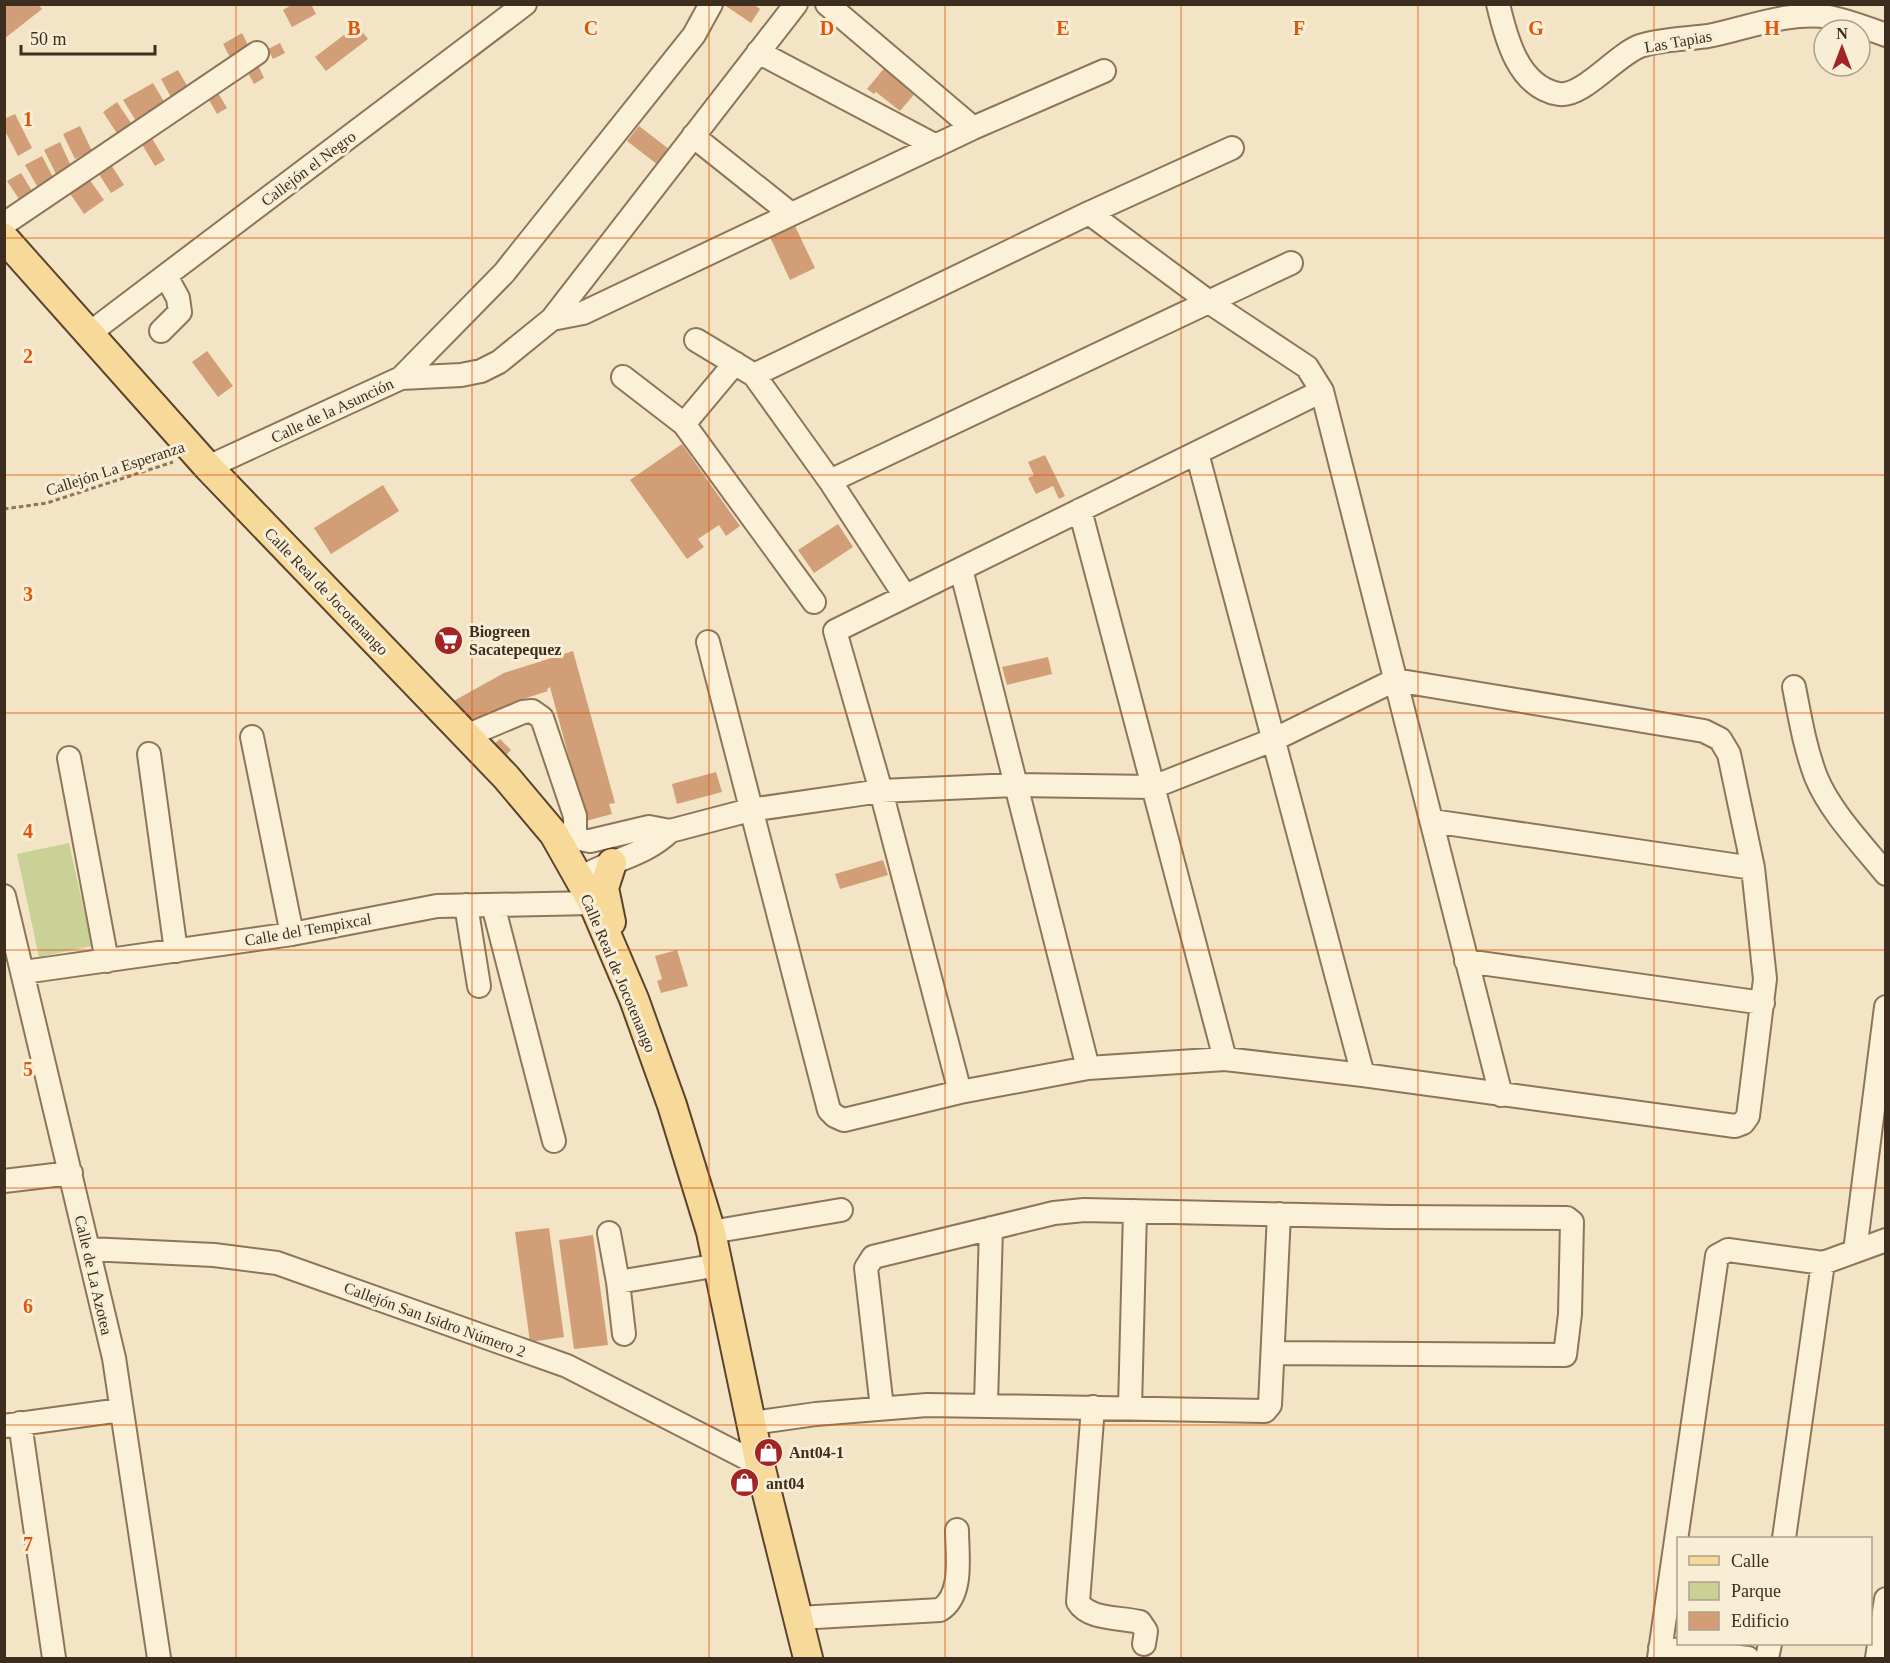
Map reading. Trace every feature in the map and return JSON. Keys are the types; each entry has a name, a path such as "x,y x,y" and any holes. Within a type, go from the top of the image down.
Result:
{"main road":[{"name":"Calle Real de Jocotenango","path":"4,238 91,332 202,460 564,837 634,999 672,1105 711,1232 760,1465 808,1659"},
{"path":"625,850 604,888 605,901 634,999"}],"street":[{"name":"Callejón el Negro","path":"91,332 525,4"},
{"path":"401,378 528,245 694,35 711,4"},
{"path":"552,319 796,4"},
{"path":"827,4 973,128"},
{"name":"Las Tapias","path":"1498,4 1506,37 1518,63 1533,82 1558,94 1581,88 1623,54 1641,46 1724,33 1773,22 1807,16 1827,17 1886,35"},
{"path":"758,52 936,146"},
{"path":"4,224 257,53"},
{"path":"552,319 583,313 973,128 1104,71"},
{"path":"693,136 791,214"},
{"path":"684,424 745,369 1232,148"},
{"path":"1089,213 1209,302 1307,367 1322,391 1501,1095"},
{"path":"830,481 1291,263"},
{"path":"160,331 180,312 178,298 166,276"},
{"name":"Calle de la Asunción","path":"202,460 401,378 462,375 481,371 499,362 552,319"},
{"path":"696,340 745,369 830,481 905,596"},
{"path":"623,377 684,424 814,602"},
{"path":"960,1092 881,791 835,631 1322,391"},
{"path":"1197,453 1363,1075"},
{"path":"1080,510 1225,1059"},
{"path":"961,569 1014,785 1089,1068"},
{"path":"466,736 523,712 532,711 542,718 575,816 564,837 625,850 657,844 670,831 750,810 881,791 1014,785 1153,788 1275,739 1395,680 1704,731 1720,739 1729,754 1753,868 1765,980 1748,1116 1743,1123 1735,1125 1363,1075 1225,1059 1089,1068 960,1092 844,1120 829,1110 750,810 708,642"},
{"path":"1794,687 1805,744 1817,778 1829,801 1886,874"},
{"path":"252,737 292,933"},
{"path":"149,754 176,951"},
{"path":"69,758 107,961"},
{"path":"1432,821 1753,868"},
{"path":"586,891 625,850"},
{"name":"Calle del Tempixcal","path":"24,972 292,933 420,909 493,905 586,891"},
{"name":"Calle de La Azotea","path":"4,896 24,972 114,1358 159,1659"},
{"path":"466,905 479,986"},
{"path":"493,905 554,1141"},
{"path":"1466,961 1762,1003"},
{"path":"1855,1251 1886,1007"},
{"path":"4,1180 71,1173"},
{"path":"711,1232 842,1210"},
{"path":"882,1408 867,1262 873,1257 991,1228 1084,1210 1567,1218 1573,1229 1568,1351 1561,1356 1274,1353"},
{"path":"1130,1408 1135,1211"},
{"path":"752,1423 882,1408 986,1404 1265,1411 1270,1406 1274,1353 1279,1214"},
{"path":"986,1404 991,1228"},
{"path":"609,1233 624,1334"},
{"path":"1748,1659 1659,1653 1717,1256 1728,1250 1823,1263 1886,1240"},
{"name":"Callejón San Isidro Número 2","path":"89,1249 214,1255 277,1263 567,1366 760,1465"},
{"path":"1784,1537 1823,1263"},
{"path":"618,1282 719,1265"},
{"path":"1093,1407 1077,1602 1083,1610 1091,1614 1140,1622 1146,1631 1144,1644"},
{"path":"54,1659 12,1424 121,1410"},
{"path":"798,1618 940,1610 946,1606 955,1589 957,1530"},
{"path":"1877,1659 1886,1599"}],"path":[{"name":"Callejón La Esperanza","path":"4,509 46,503 202,460"}],"green space":[{"path":"69,843 92,946 39,957 17,854"}],"building":[{"path":"4,4 38,4 42,9 4,39"},
{"path":"293,4 311,4 316,14 292,27 283,10"},
{"path":"723,4 753,4 760,9 751,23"},
{"path":"357,25 368,39 326,71 315,57"},
{"path":"242,33 251,51 232,61 223,44"},
{"path":"280,43 285,53 273,59 268,49"},
{"path":"886,66 917,91 900,111 876,92 874,94 867,89"},
{"path":"259,67 264,78 254,84 248,73"},
{"path":"178,70 189,89 172,99 161,79"},
{"path":"153,83 166,105 136,121 123,100"},
{"path":"218,93 227,108 217,114 208,98"},
{"path":"117,102 133,126 118,135 103,112"},
{"path":"15,114 32,148 18,156 4,129 4,119"},
{"path":"80,126 92,151 75,159 63,134"},
{"path":"639,126 674,153 662,168 627,141"},
{"path":"150,135 165,160 155,166 140,141"},
{"path":"60,142 71,166 56,174 44,150"},
{"path":"42,156 53,177 37,186 25,165"},
{"path":"108,160 124,185 111,193 95,168"},
{"path":"21,173 32,191 19,199 7,181"},
{"path":"89,179 104,200 84,214 69,192"},
{"path":"794,224 815,268 790,280 769,235"},
{"path":"207,351 233,386 218,397 192,362"},
{"path":"682,444 740,526 726,536 719,525 698,539 704,547 687,559 630,480"},
{"path":"1045,455 1065,496 1059,499 1053,486 1036,494 1028,478 1034,475 1028,462"},
{"path":"383,485 399,511 331,554 314,528"},
{"path":"838,524 853,547 814,573 798,550"},
{"path":"573,651 615,803 609,804 612,814 586,821 550,687 548,691 514,702 469,725 450,703 504,673"},
{"path":"1048,657 1052,674 1007,685 1002,667"},
{"path":"500,739 511,750 500,761 489,749"},
{"path":"716,772 722,792 677,804 672,784"},
{"path":"883,860 888,875 840,889 835,874"},
{"path":"677,950 688,986 661,993 657,981 662,979 655,956"},
{"path":"549,1228 564,1337 530,1342 515,1232"},
{"path":"593,1235 608,1345 574,1349 559,1240"}],"place":[{"name":"Biogreen Sacatepequez","path":"448,640"},
{"name":"Ant04-1","path":"768,1452"},
{"name":"ant04","path":"745,1483"}]}
